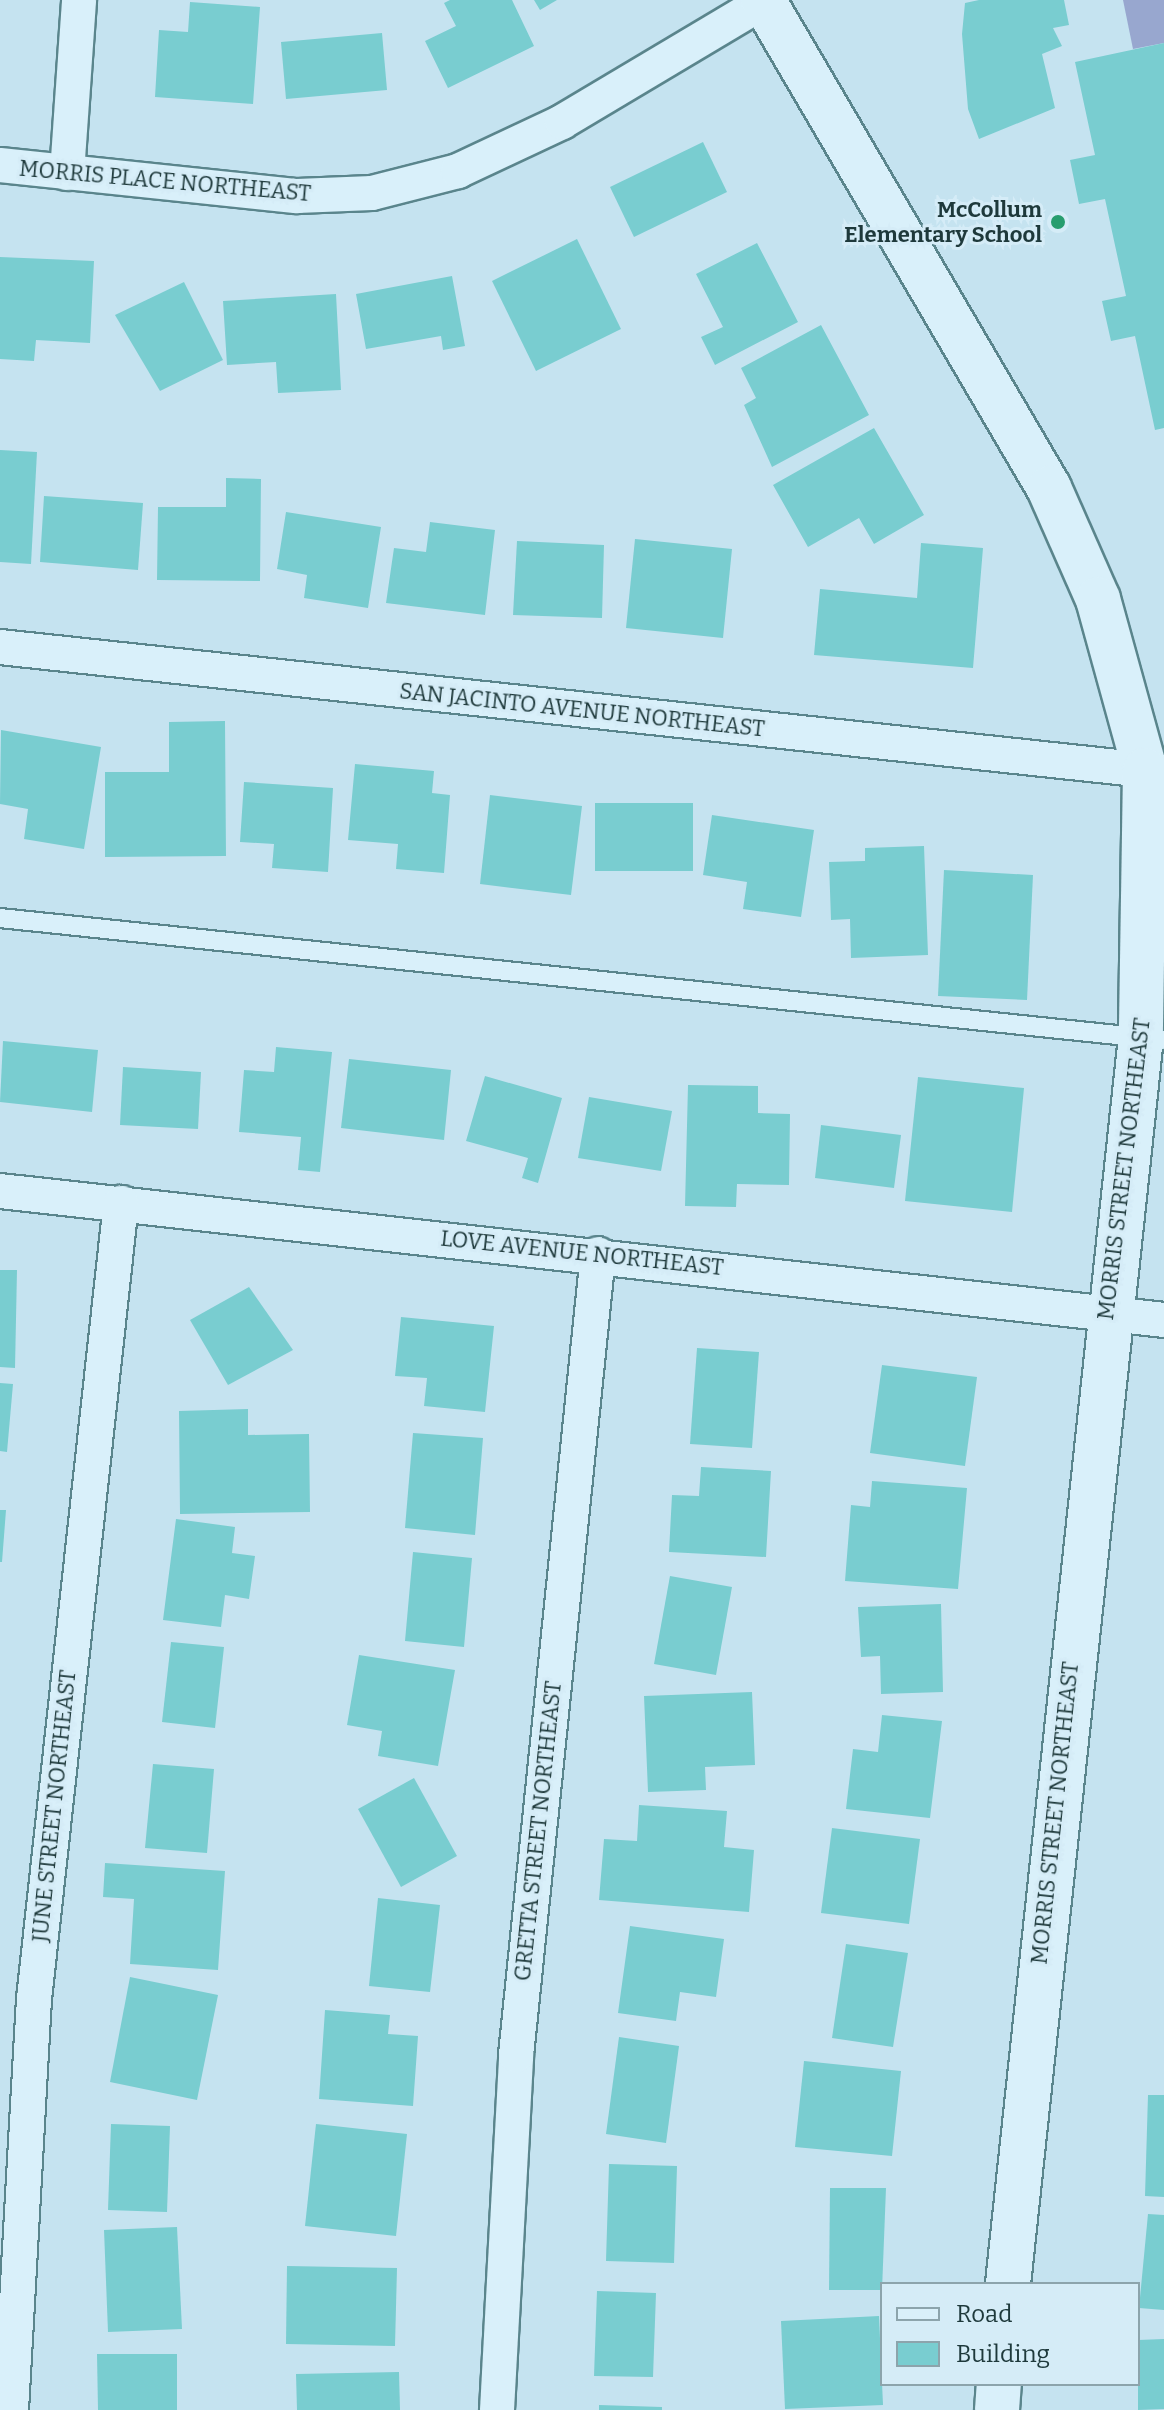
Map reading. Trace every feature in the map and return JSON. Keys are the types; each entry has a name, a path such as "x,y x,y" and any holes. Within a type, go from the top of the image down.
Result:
{"street":[{"path":"67,173 79,0"},
{"name":"MORRIS PLACE NORTHEAST","path":"0,165 297,196 372,193 458,171 562,122 763,1"},
{"name":"MORRIS STREET NORTHEAST","path":"763,1 1049,488 1098,599 1154,771 1152,1038 1106,1313 1008,2282"},
{"name":"SAN JACINTO AVENUE NORTHEAST","path":"0,647 1154,771"},
{"name":"LOVE AVENUE NORTHEAST","path":"0,1191 598,1254 1164,1320"},
{"name":"JUNE STREET NORTHEAST","path":"11,2410 34,1999 121,1203"},
{"name":"GRETTA STREET NORTHEAST","path":"497,2410 516,2055 598,1254"},
{"path":"997,2410 999,2386"}],"lane":[{"path":"0,918 1152,1038"}],"shaded area":[{"path":"1123,0 1164,0 1164,43 1133,49"}],"building":[{"path":"450,0 512,0 534,46 448,88 425,41 456,26 444,3"},
{"path":"534,0 557,0 540,10"},
{"path":"979,0 1064,0 1069,25 1053,28 1062,46 1042,54 1055,108 979,139 968,109 962,34 965,3"},
{"path":"190,2 260,7 253,104 155,97 159,30 188,32"},
{"path":"382,33 387,90 286,99 281,42"},
{"path":"1164,43 1164,428 1155,430 1135,336 1111,341 1102,301 1126,296 1105,199 1079,204 1070,160 1095,155 1075,62"},
{"path":"703,142 727,192 634,237 610,187"},
{"path":"577,239 621,329 536,371 492,281"},
{"path":"757,243 798,322 715,365 701,337 723,327 696,274"},
{"path":"0,257 94,261 90,343 36,340 34,361 0,359"},
{"path":"452,276 465,346 443,350 441,336 366,349 356,294"},
{"path":"184,282 223,360 160,391 115,315"},
{"path":"336,294 341,390 278,393 276,362 227,365 223,301"},
{"path":"821,325 869,415 772,467 744,405 756,398 741,368"},
{"path":"874,428 924,515 874,544 859,518 808,547 773,485"},
{"path":"0,450 37,452 31,564 0,562"},
{"path":"226,478 261,479 260,581 157,580 158,507 226,507"},
{"path":"44,496 143,503 138,570 40,562"},
{"path":"286,512 381,527 368,608 304,598 307,575 277,569"},
{"path":"430,522 495,530 485,615 386,603 394,548 426,552"},
{"path":"635,539 732,549 723,638 626,628"},
{"path":"517,541 604,545 602,618 513,615"},
{"path":"921,543 983,548 973,668 814,655 820,589 917,598"},
{"path":"225,721 226,856 105,857 105,772 169,772 169,722"},
{"path":"1,730 101,747 84,849 24,839 28,809 0,804"},
{"path":"355,764 434,771 432,793 450,795 444,873 396,869 398,844 348,840"},
{"path":"244,782 333,788 328,872 272,868 274,844 240,842"},
{"path":"490,795 582,806 571,895 480,884"},
{"path":"595,803 693,803 693,871 595,871"},
{"path":"712,815 814,830 801,917 743,909 747,882 703,875"},
{"path":"924,846 928,955 851,958 850,919 831,920 829,862 865,861 865,848"},
{"path":"944,870 1033,875 1027,1000 938,996"},
{"path":"3,1041 98,1050 92,1112 0,1102"},
{"path":"276,1047 332,1052 320,1172 298,1170 301,1137 239,1132 244,1070 274,1072"},
{"path":"349,1059 451,1070 444,1140 341,1128"},
{"path":"123,1067 201,1072 198,1129 120,1125"},
{"path":"485,1076 562,1098 538,1183 522,1178 528,1158 466,1141"},
{"path":"918,1077 1024,1088 1012,1212 905,1201"},
{"path":"688,1085 758,1086 758,1113 790,1114 789,1185 737,1184 736,1207 685,1206"},
{"path":"589,1097 672,1111 661,1171 578,1158"},
{"path":"821,1125 901,1135 894,1188 815,1178"},
{"path":"0,1270 17,1270 15,1368 0,1367"},
{"path":"249,1287 293,1350 228,1385 190,1320"},
{"path":"401,1317 494,1326 485,1412 424,1406 427,1378 395,1376"},
{"path":"697,1348 759,1352 752,1448 690,1444"},
{"path":"882,1365 977,1377 965,1466 870,1453"},
{"path":"0,1383 13,1384 7,1452 0,1451"},
{"path":"248,1409 248,1435 309,1434 310,1512 180,1514 179,1411"},
{"path":"413,1433 483,1438 475,1535 405,1528"},
{"path":"701,1467 771,1471 766,1557 669,1552 672,1495 699,1496"},
{"path":"872,1481 967,1488 958,1589 845,1581 851,1505 870,1507"},
{"path":"0,1510 6,1510 2,1562 0,1562"},
{"path":"176,1519 235,1527 232,1553 255,1556 249,1599 225,1595 221,1627 163,1620"},
{"path":"413,1552 472,1558 464,1647 405,1641"},
{"path":"670,1576 732,1587 716,1675 654,1664"},
{"path":"941,1604 943,1692 881,1694 880,1656 861,1657 858,1607"},
{"path":"171,1642 224,1647 215,1728 162,1722"},
{"path":"359,1655 455,1670 438,1766 378,1756 382,1731 347,1725"},
{"path":"752,1692 755,1765 705,1767 706,1790 648,1792 644,1696"},
{"path":"882,1715 942,1721 930,1818 846,1809 853,1749 878,1752"},
{"path":"153,1764 214,1769 207,1853 145,1848"},
{"path":"414,1778 457,1856 401,1887 358,1809"},
{"path":"639,1805 727,1811 724,1847 754,1850 749,1912 599,1900 604,1839 637,1841"},
{"path":"832,1828 920,1839 909,1924 821,1913"},
{"path":"105,1863 225,1871 218,1970 130,1964 134,1899 103,1897"},
{"path":"378,1898 440,1905 430,1992 369,1986"},
{"path":"630,1926 724,1939 716,1997 680,1992 676,2021 618,2013"},
{"path":"846,1944 908,1953 893,2047 832,2038"},
{"path":"130,1977 218,1995 197,2100 110,2082"},
{"path":"325,2010 390,2015 388,2034 418,2036 413,2106 319,2099"},
{"path":"619,2037 679,2046 666,2143 606,2134"},
{"path":"804,2061 901,2071 892,2156 795,2147"},
{"path":"1148,2095 1164,2095 1164,2197 1145,2196"},
{"path":"111,2124 170,2126 167,2212 108,2210"},
{"path":"316,2124 407,2134 396,2236 305,2226"},
{"path":"609,2164 677,2166 674,2263 606,2261"},
{"path":"830,2188 886,2188 880,2290 829,2290"},
{"path":"1148,2214 1164,2215 1164,2310 1140,2308"},
{"path":"177,2227 182,2329 108,2332 104,2230"},
{"path":"287,2266 397,2268 395,2346 286,2344"},
{"path":"597,2291 656,2293 653,2377 594,2376"},
{"path":"879,2316 883,2405 785,2409 781,2321"},
{"path":"1164,2339 1164,2409 1138,2410 1140,2340"},
{"path":"97,2354 177,2354 177,2410 98,2410"},
{"path":"399,2372 400,2410 297,2410 296,2374"},
{"path":"599,2405 662,2407 662,2410 599,2410"}],"place":[{"name":"McCollum Elementary School","path":"1058,222"}]}
